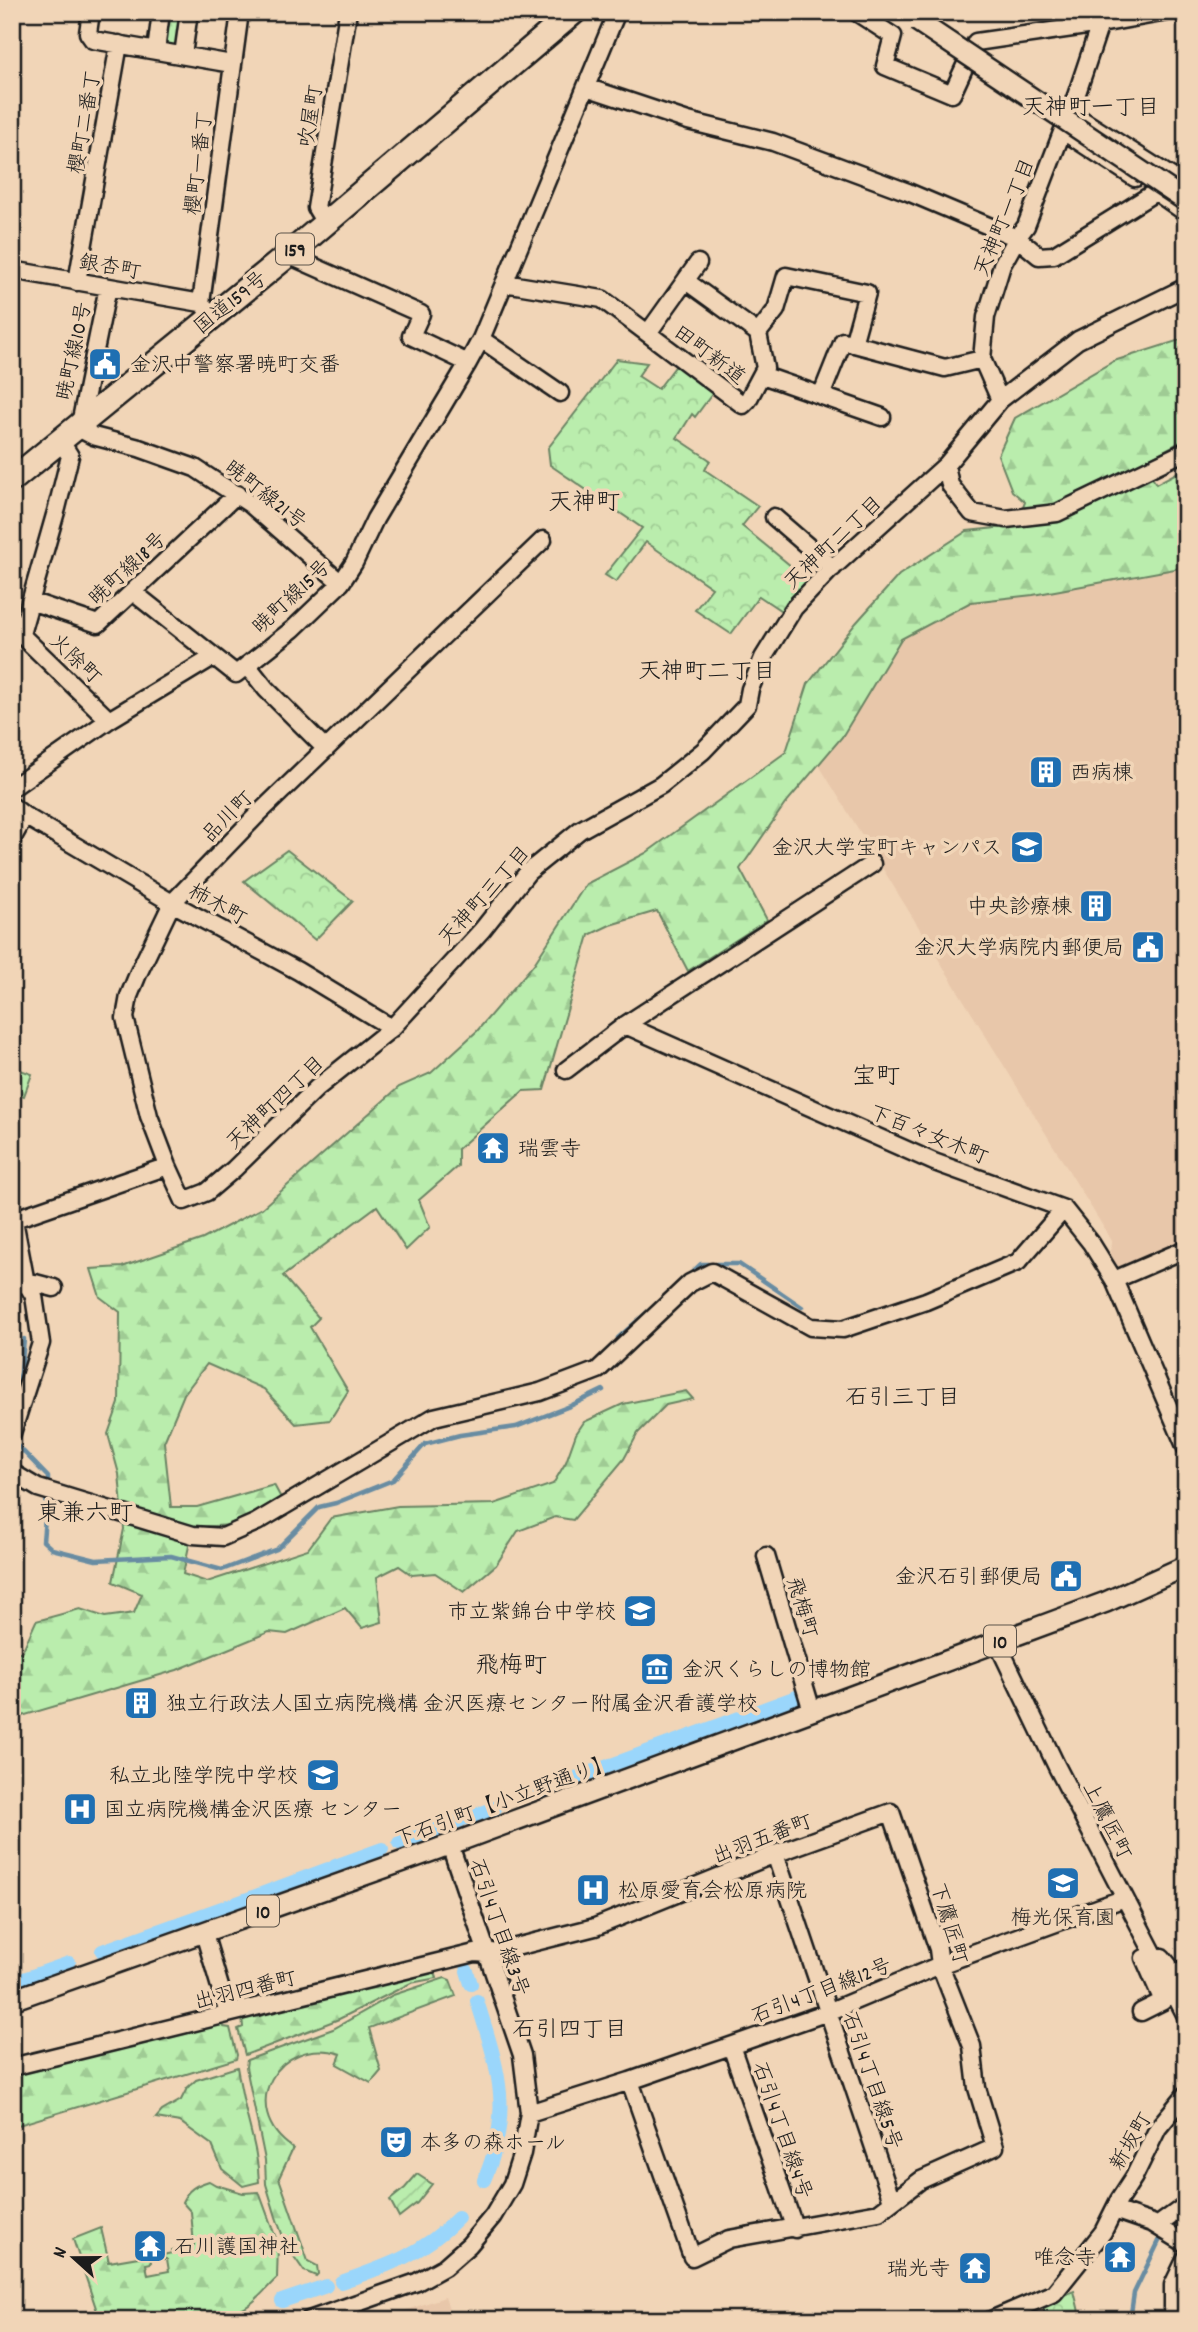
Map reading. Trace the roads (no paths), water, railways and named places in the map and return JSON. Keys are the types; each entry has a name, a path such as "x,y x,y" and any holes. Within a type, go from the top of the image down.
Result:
{"highway":[{"name":"国道159号","path":"12,480 72,431 207,309 288,256 573,12"}],"main road":[{"path":"911,16 1186,201"},
{"name":"10","path":"812,1710 1106,1602 1186,1566"},
{"name":"下石引町【小立野通り】","path":"12,2000 450,1845 812,1710"}],"street":[{"path":"91,12 88,33 93,40 119,44"},
{"path":"156,51 161,12"},
{"path":"183,55 188,12"},
{"name":"櫻町一番丁","path":"207,309 232,64 240,12"},
{"name":"吹屋町","path":"326,223 316,208 348,12"},
{"name":"暁町線15号","path":"213,657 236,674 293,629 341,583 354,563 375,519 481,339 617,12"},
{"path":"856,12 894,36 885,66 952,94 975,42 1102,18 1167,12"},
{"name":"天神町一丁目","path":"1000,400 982,359 986,317 1002,265 1026,226 1063,131 1102,18"},
{"name":"櫻町二番丁","path":"77,282 119,44 232,64"},
{"path":"586,88 688,121 773,142 908,192 1017,238 1039,256 1054,255 1156,192 1183,179"},
{"path":"1070,112 1183,179"},
{"path":"1063,131 1186,213"},
{"path":"288,256 421,314 411,336 468,363"},
{"path":"648,333 698,263"},
{"name":"銀杏町","path":"12,270 108,287 207,309"},
{"path":"758,333 776,310 786,276 867,293 853,344"},
{"path":"686,281 758,333 765,368 762,375"},
{"name":"田町新道","path":"504,283 602,299 743,405 762,375 882,417"},
{"name":"暁町線10号","path":"72,431 108,287"},
{"path":"1186,287 1078,340 1000,400 946,465 950,485 972,513 1006,519 1057,513 1186,451"},
{"path":"481,339 560,393"},
{"path":"821,396 842,341 945,368 982,359"},
{"path":"16,630 30,601 70,456 72,431"},
{"name":"暁町線21号","path":"72,431 139,448 195,468 237,494 341,583"},
{"name":"天神町二丁目","path":"622,807 662,785 703,751 747,705 750,689 763,658 794,608 833,568 946,465"},
{"name":"暁町線18号","path":"30,601 98,624 237,494"},
{"path":"774,517 833,568"},
{"name":"品川町","path":"184,1201 167,1166 149,1116 125,1018 138,974 172,903 257,815 543,540"},
{"path":"12,788 109,720 213,657 133,592"},
{"name":"火除町","path":"16,630 109,720"},
{"path":"247,665 266,689 326,749"},
{"name":"天神町三丁目","path":"392,1028 482,930 528,872 580,830 622,807"},
{"path":"12,839 19,811"},
{"name":"柿木町","path":"19,811 172,903 298,971 392,1028"},
{"path":"566,1070 625,1025 872,864"},
{"name":"下百々女木町","path":"625,1025 934,1162 1064,1209"},
{"name":"天神町四丁目","path":"184,1201 207,1192 317,1088 392,1028"},
{"path":"12,1433 41,1343 34,1296 19,1284 13,1220 167,1166"},
{"path":"12,1471 38,1488 193,1535 223,1537 257,1522 434,1417 540,1392 598,1370 690,1283 712,1272 811,1327 843,1329 926,1301 1018,1262 1064,1209 1091,1243 1114,1280 1186,1448"},
{"path":"1114,1280 1186,1249"},
{"path":"19,1284 35,1283 54,1288"},
{"name":"飛梅町","path":"766,1556 812,1710"},
{"name":"上鷹匠町","path":"997,1642 1140,1931 1186,2017"},
{"name":"出羽五番町","path":"488,1954 595,1927 775,1854 891,1812"},
{"name":"下鷹匠町","path":"891,1812 938,1949 940,1965 972,2046 977,2088 997,2141 921,2180 892,2200"},
{"name":"石引4丁目線3号","path":"309,2320 436,2274 469,2245 493,2216 512,2184 523,2153 529,2113 522,2055 450,1845"},
{"name":"石引4丁目線5号","path":"775,1854 892,2200"},
{"name":"石引4丁目線12号","path":"529,2113 828,2012 940,1965 1125,1898"},
{"path":"1140,1931 1179,1978"},
{"path":"1140,1931 1138,1946 1163,2001 1141,2012"},
{"path":"204,1933 228,2014"},
{"name":"出羽四番町","path":"12,2067 475,1953 488,1954"},
{"name":"石引4丁目線4号","path":"731,2046 795,2228"},
{"path":"630,2081 692,2257 729,2239 879,2212 892,2200"},
{"name":"新坂町","path":"991,2320 1055,2293 1103,2232 1134,2178 1158,2128 1186,2095"},
{"path":"1157,2226 1186,2205"},
{"path":"1114,2210 1157,2226 1186,2244"},
{"path":"1177,2316 1173,2285 1186,2258"}],"waterway":[{"path":"686,1278 701,1264 708,1264"},
{"path":"716,1264 739,1264 802,1307"},
{"path":"618,1338 661,1300"},
{"path":"12,1403 21,1373 24,1339"},
{"path":"47,1495 43,1541 52,1549 96,1560 171,1556 222,1570 277,1549 319,1507 393,1480 425,1444 460,1435 516,1427 603,1390"},
{"path":"12,1444 19,1447 48,1477 48,1482"},
{"path":"540,1791 799,1696"},
{"path":"468,1818 495,1808"},
{"path":"433,1831 461,1820"},
{"path":"399,1843 425,1834"},
{"path":"335,1866 382,1849"},
{"path":"237,1903 328,1869"},
{"path":"102,1951 230,1905"},
{"path":"12,1983 69,1963"},
{"path":"467,1971 471,1984"},
{"path":"477,2001 496,2069 501,2111 499,2132 484,2180"},
{"path":"341,2282 418,2250 458,2218"},
{"path":"1130,2320 1134,2293 1162,2235"},
{"path":"282,2301 326,2286"}],"place":[{"name":"金沢中警察署暁町交番","path":"105,364"},
{"name":"西病棟","path":"1046,772"},
{"name":"金沢大学宝町キャンパス","path":"1027,847"},
{"name":"中央診療棟","path":"1096,906"},
{"name":"金沢大学病院内郵便局","path":"1148,947"},
{"name":"瑞雲寺","path":"493,1148"},
{"name":"金沢石引郵便局","path":"1066,1576"},
{"name":"市立紫錦台中学校","path":"640,1611"},
{"name":"金沢くらしの博物館","path":"657,1669"},
{"name":"独立行政法人国立病院機構 金沢医療センター附属金沢看護学校","path":"141,1703"},
{"name":"私立北陸学院中学校","path":"323,1775"},
{"name":"国立病院機構金沢医療 センター","path":"80,1809"},
{"name":"梅光保育園","path":"1063,1883"},
{"name":"松原愛育会松原病院","path":"593,1890"},
{"name":"本多の森ホール","path":"396,2142"},
{"name":"石川護国神社","path":"150,2246"},
{"name":"唯念寺","path":"1120,2257"},
{"name":"瑞光寺","path":"975,2268"}],"district":[{"name":"天神町一丁目","path":"1091,106"},
{"name":"天神町","path":"584,501"},
{"name":"天神町二丁目","path":"707,670"},
{"name":"宝町","path":"876,1075"},
{"name":"石引三丁目","path":"903,1396"},
{"name":"東兼六町","path":"85,1512"},
{"name":"飛梅町","path":"511,1664"},
{"name":"石引四丁目","path":"570,2028"}]}
